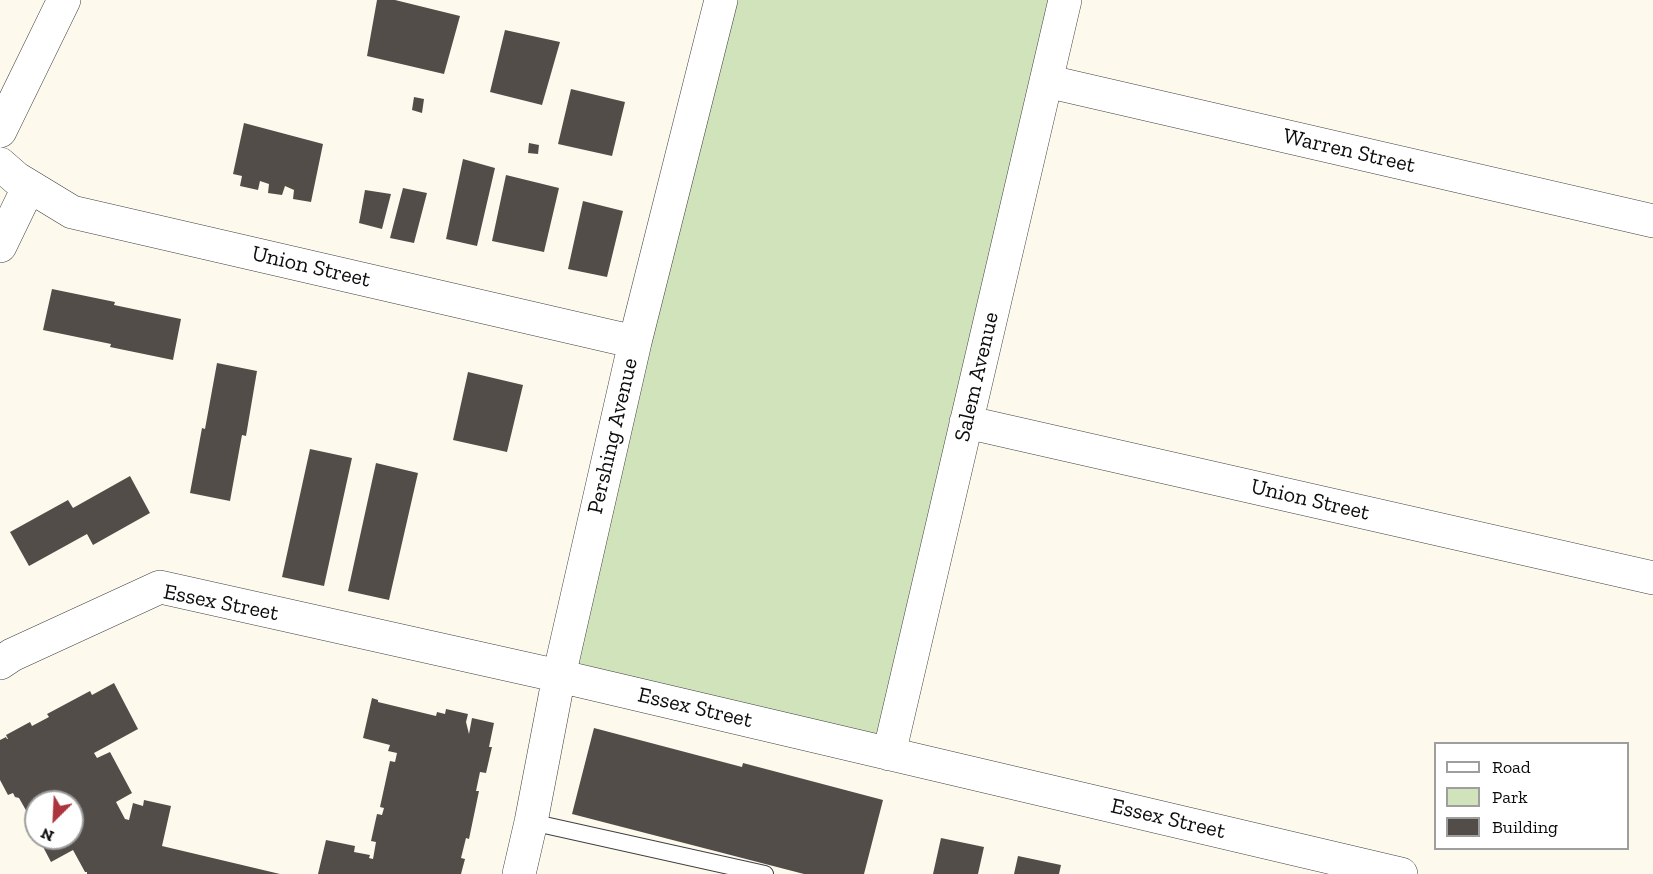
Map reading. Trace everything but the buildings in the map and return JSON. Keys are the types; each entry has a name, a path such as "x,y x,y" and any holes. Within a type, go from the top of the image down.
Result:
{"street":[{"path":"0,131 64,0"},
{"name":"Salem Avenue","path":"889,753 1065,0"},
{"name":"Pershing Avenue","path":"519,874 559,676 712,2"},
{"name":"Warren Street","path":"1046,81 1653,221"},
{"name":"Union Street","path":"0,164 16,178 72,212 635,342"},
{"path":"0,246 29,186"},
{"name":"Union Street","path":"966,422 1653,578"},
{"name":"Essex Street","path":"0,663 12,655 160,587 559,676 1401,874"}],"lane":[{"path":"531,822 765,874"}],"green space":[{"path":"717,0 1071,0 895,749 563,659"}]}
